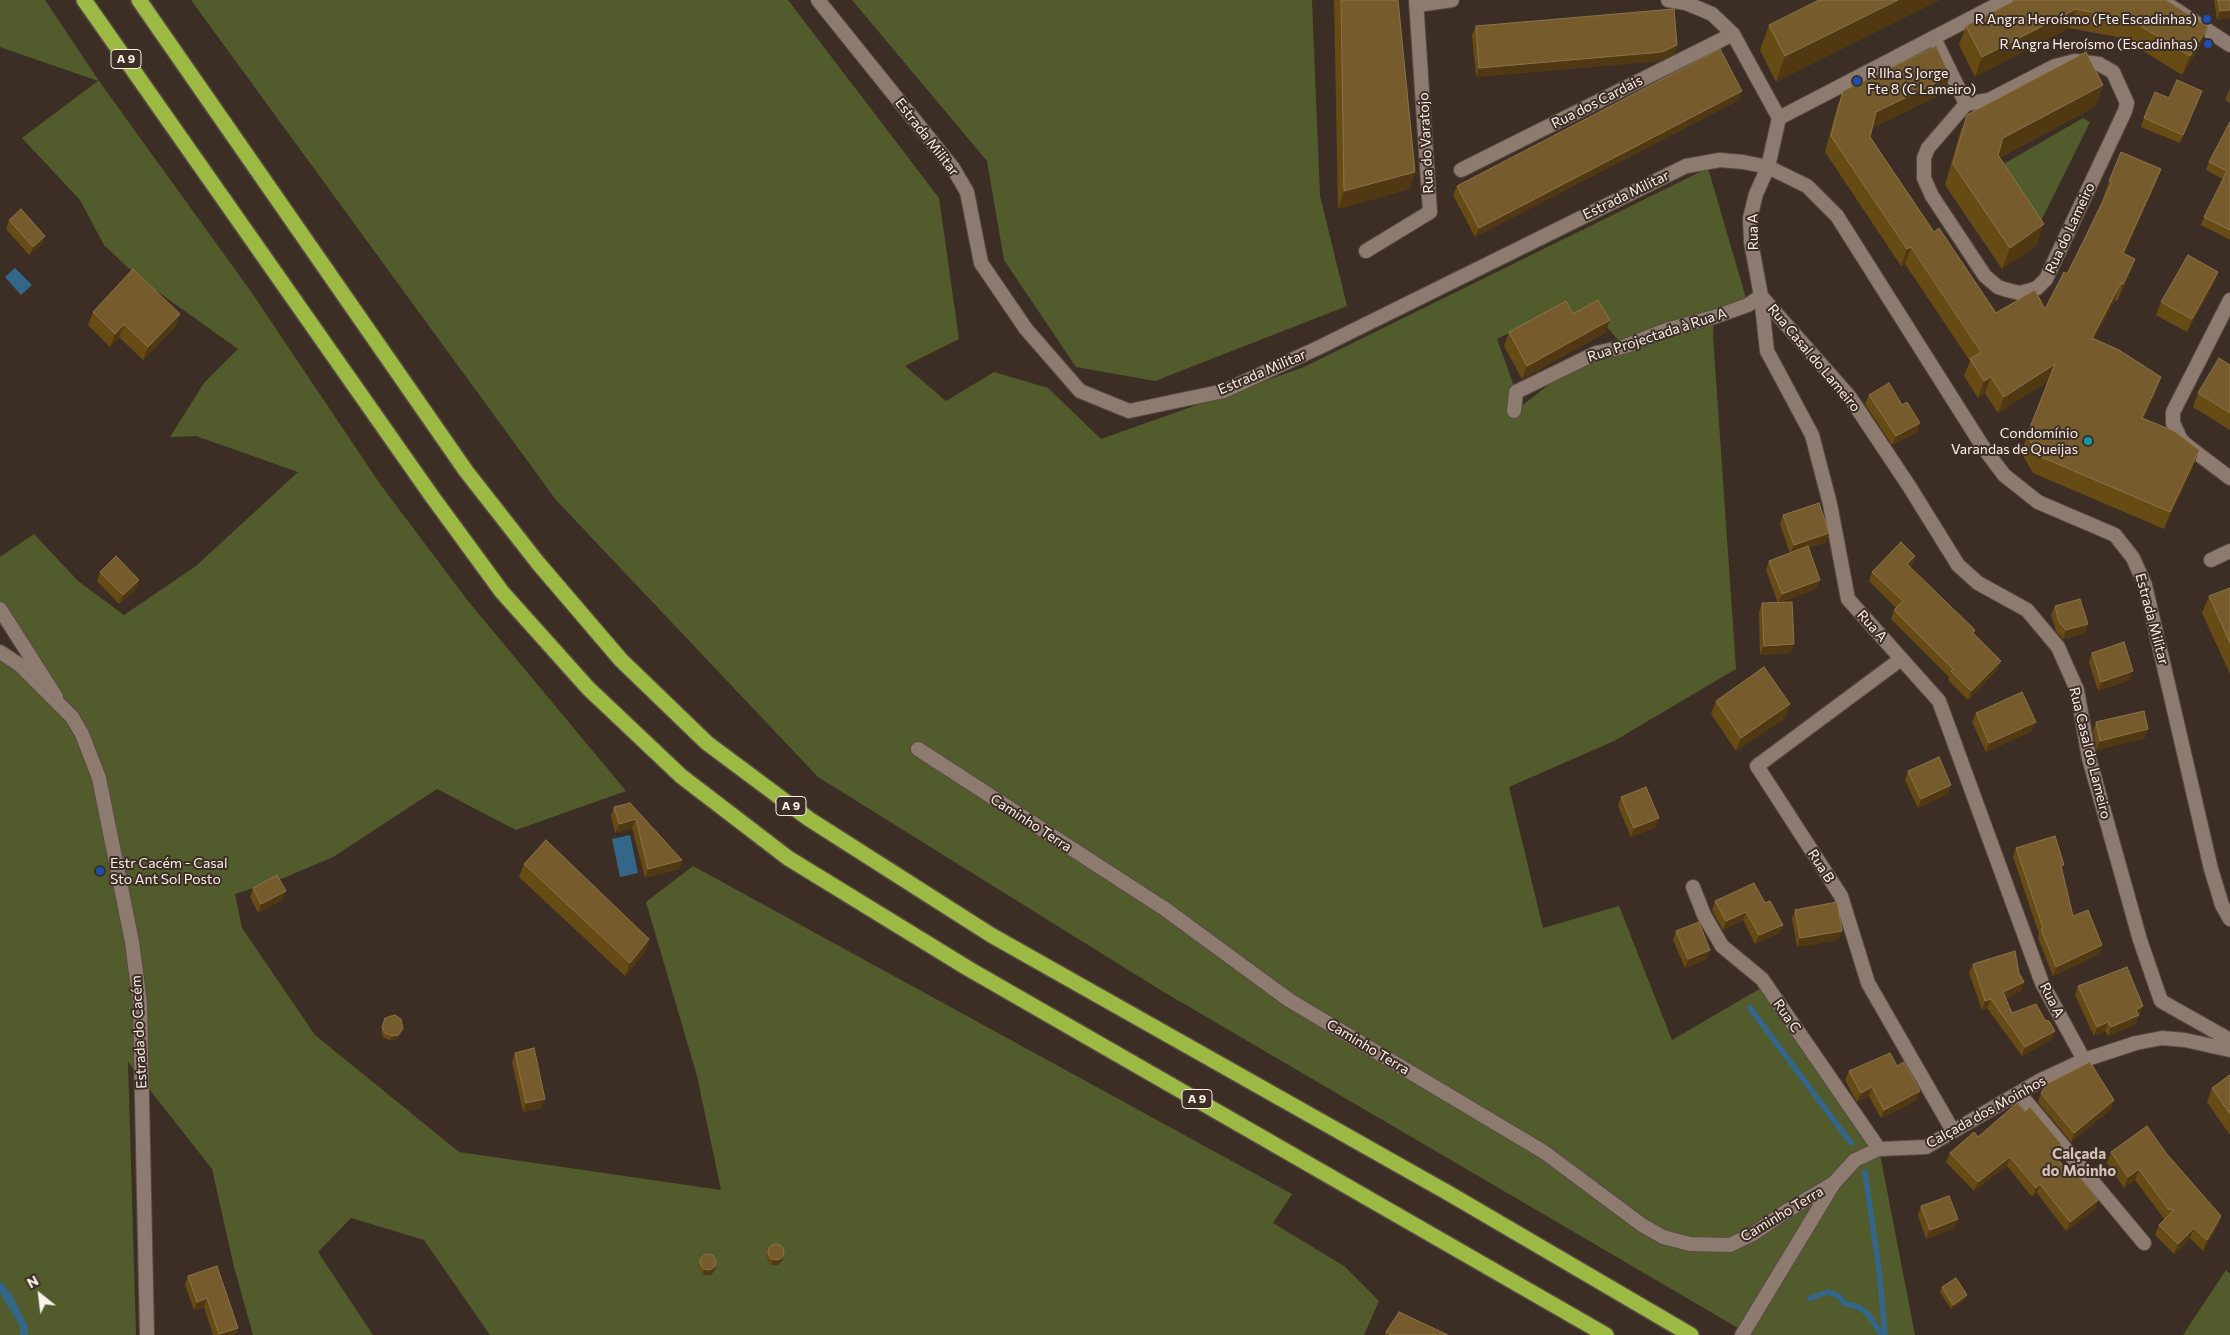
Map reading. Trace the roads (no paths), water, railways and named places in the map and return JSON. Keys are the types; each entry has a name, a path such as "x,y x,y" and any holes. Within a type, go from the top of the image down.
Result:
{"highway":[{"name":"A 9","path":"84,0 431,495 502,592 588,688 681,776 788,858 969,969 1606,1335"},
{"name":"A 9","path":"139,0 472,479 538,563 620,660 707,743 808,819 991,935 1450,1194 1691,1335"}],"street":[{"name":"Estrada Militar","path":"818,0 953,168 967,192 981,263 1026,329 1080,391 1129,411 1224,391 1320,347 1686,166 1720,160 1768,167 1807,186 1837,216 1983,446 2004,475 2038,502 2115,536 2133,558 2145,585 2211,869 2222,905 2230,919"},
{"path":"1417,2 1452,0"},
{"path":"1668,0 1686,2 1712,14 1733,34 1779,118 2006,0"},
{"path":"2162,0 2230,45"},
{"name":"Rua do Varatojo","path":"1366,251 1430,212 1417,2"},
{"name":"Rua dos Cardais","path":"1461,170 1733,34"},
{"path":"1934,38 1966,104"},
{"name":"Rua do Lameiro","path":"2074,61 2099,64 2113,72 2127,103 2052,268 2042,284 2031,290 2020,293 2006,290 1991,282 1927,188 1923,167 1928,148 1966,104 1989,100 2055,66 2074,61"},
{"name":"Rua A","path":"1779,118 1768,167 1756,194 1750,218 1751,242 1761,296 1768,351 1812,435 1830,504 1848,599 1939,701 2042,983 2084,1060"},
{"name":"Rua Projectada à Rua A","path":"1514,412 1516,392 1596,353 1624,347 1666,330 1714,317 1748,305 1761,296"},
{"name":"Rua Casal do Lameiro","path":"1761,296 1849,396 1910,486 1958,565 1978,583 2027,610 2058,647 2077,690 2092,768 2140,940 2161,1001 2230,1040"},
{"path":"2230,300 2173,412 2173,423 2181,440 2230,478"},
{"path":"2211,560 2230,551"},
{"path":"0,609 59,702"},
{"name":"Estrada do Cacém","path":"0,652 20,664 59,702 82,734 99,778 132,942 140,1003 149,1333"},
{"name":"Rua B","path":"1901,659 1757,766 1841,896 1868,983 1953,1131"},
{"name":"Caminho Terra","path":"918,749 1165,909 1288,1000 1544,1152 1642,1225 1663,1237 1690,1244 1730,1244 1753,1234 1785,1212 1834,1183"},
{"name":"Rua C","path":"1693,887 1704,915 1722,946 1762,979 1879,1149"},
{"name":"Calçada dos Moinhos","path":"1742,1335 1834,1183 1855,1160 1879,1149 1926,1147 2019,1093 2084,1060 2136,1043 2162,1038 2185,1040 2230,1050"},
{"path":"2019,1093 2144,1243"}],"water":[{"path":"15,268 32,285 21,295 5,277"},
{"path":"630,835 638,873 620,877 612,839"},
{"path":"0,1281 11,1293 27,1325 28,1335 20,1335 20,1326 0,1293"}],"waterway":[{"path":"1750,1008 1851,1143"},
{"path":"1865,1172 1879,1270 1885,1335"},
{"path":"1810,1298 1828,1292 1839,1296 1844,1303 1858,1307 1868,1314 1882,1335"}],"place":[{"name":"R Angra Heroísmo (Fte Escadinhas)","path":"2207,19"},
{"name":"R Angra Heroísmo (Escadinhas)","path":"2208,44"},
{"name":"R Ilha S Jorge Fte 8 (C Lameiro)","path":"1857,81"},
{"name":"Condomínio Varandas de Queijas","path":"2088,441"},
{"name":"Estr Cacém - Casal Sto Ant Sol Posto","path":"100,871"}],"district":[{"name":"Calçada do Moinho","path":"2079,1162"}]}
